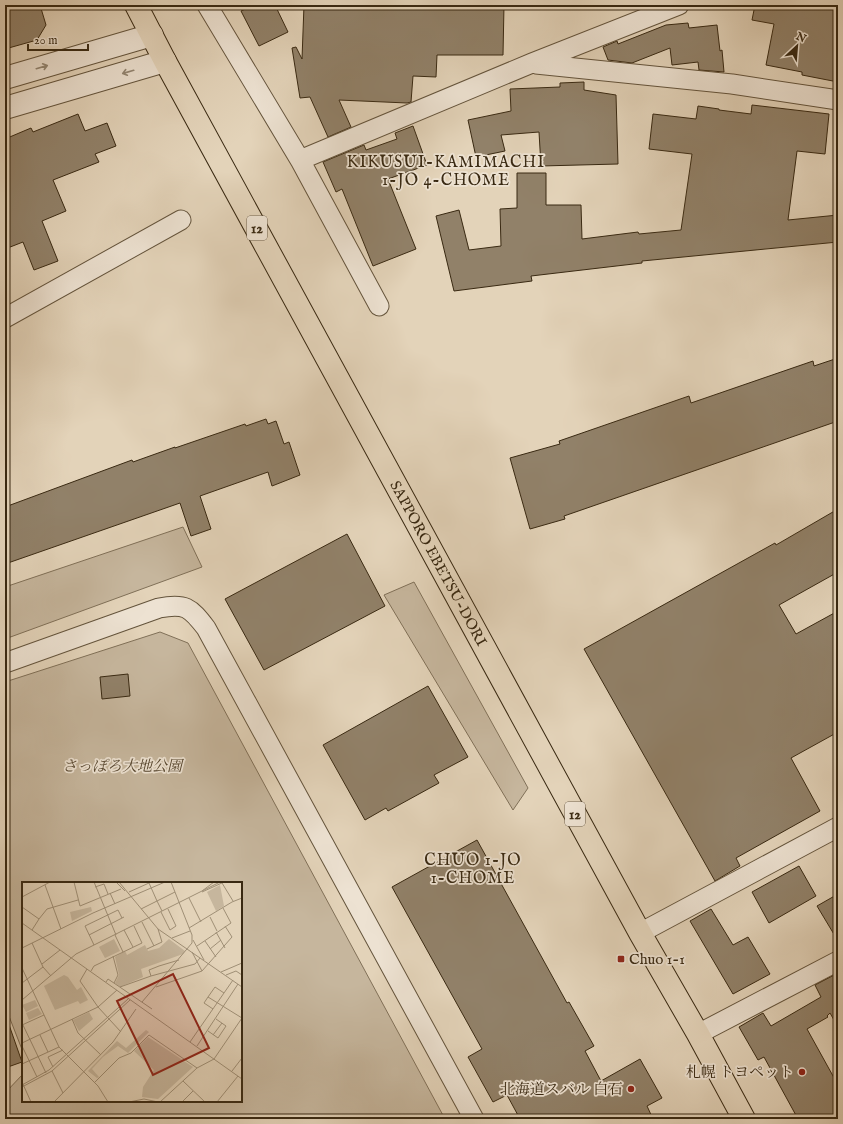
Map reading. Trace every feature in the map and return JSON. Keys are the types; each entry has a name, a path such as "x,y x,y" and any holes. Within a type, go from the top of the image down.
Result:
{"highway":[{"name":"SAPPORO EBETSU-DORI","path":"136,5 165,61 640,933 698,1034 744,1119"}],"street":[{"path":"207,5 300,160 379,306"},
{"path":"300,160 532,63 679,5"},
{"path":"5,78 152,36"},
{"path":"5,108 165,61"},
{"path":"532,63 732,84 838,100"},
{"path":"5,318 181,220"},
{"path":"5,663 159,608 174,605 186,608 197,615 206,628 474,1119"},
{"path":"640,933 838,827"},
{"path":"698,1034 838,961"}],"green space":[{"path":"183,527 202,567 5,639 5,587"},
{"path":"414,582 528,788 513,810 384,595"},
{"name":"さっぽろ大地公園","path":"160,632 188,643 445,1119 5,1119 5,1093 22,1075 22,1102 242,1102 242,882 22,882 22,1049 5,1006 5,682"}],"building":[{"path":"5,5 40,5 46,25 37,40 5,49"},
{"path":"254,5 275,5 288,32 259,46 241,11"},
{"path":"304,5 504,5 503,55 437,55 436,77 413,76 411,102 339,100 351,127 328,137 310,97 300,98 292,48 296,47 302,59"},
{"path":"755,5 838,5 838,82 802,75 802,72 766,65 774,24 752,20"},
{"path":"688,23 689,28 717,25 720,51 722,50 724,72 699,70 698,62 672,65 670,48 632,63 608,60 603,47 617,41 618,44 666,25"},
{"path":"584,82 584,90 616,95 618,164 541,166 539,132 501,135 505,151 476,157 468,120 511,111 510,89 560,87 560,83"},
{"path":"752,105 829,114 825,154 797,151 788,220 838,215 838,242 642,261 642,263 531,276 532,281 454,291 436,216 459,210 469,250 501,246 500,209 517,208 517,173 546,173 546,205 581,205 582,239 638,232 639,234 681,230 692,154 649,149 653,114 696,119 698,106 751,114"},
{"path":"78,114 85,131 107,123 116,146 95,154 99,162 53,180 66,211 42,221 58,261 34,270 23,242 5,249 5,139 31,128 33,132"},
{"path":"413,126 427,165 388,179 416,249 373,266 342,189 336,192 323,162 364,145 366,150 397,139 395,133"},
{"path":"838,358 838,421 564,516 565,519 530,529 510,458 560,444 559,441 689,396 691,403 813,361 814,366"},
{"path":"266,419 268,424 276,421 284,444 289,442 300,475 272,486 268,472 200,496 211,529 191,536 180,503 5,564 5,507 132,460 133,462 245,424 246,426"},
{"path":"838,509 838,572 779,605 796,634 838,611 838,732 791,758 820,811 736,858 740,866 715,881 584,649 775,543 776,545"},
{"path":"347,534 385,606 264,670 225,599"},
{"path":"128,674 130,696 102,699 100,677"},
{"path":"428,686 468,757 434,775 439,783 388,811 386,808 365,820 323,745"},
{"path":"477,840 567,1003 569,1002 594,1046 585,1051 601,1081 640,1059 662,1098 647,1106 653,1119 520,1119 507,1095 493,1102 468,1057 482,1049 392,887"},
{"path":"799,866 816,896 769,923 752,892"},
{"path":"838,894 838,941 817,906"},
{"path":"711,909 733,945 748,937 770,974 733,994 690,921"},
{"path":"838,973 838,1027 830,1013 827,1016 828,1017 807,1029 838,1085 838,1119 798,1119 764,1057 758,1060 739,1027 763,1013 771,1026 821,997 815,985"},
{"path":"7,1019 22,1062 5,1068 5,1020"}],"place":[{"name":"Chuo 1-1","path":"621,959"},
{"name":"札幌 トヨペット","path":"802,1072"},
{"name":"北海道スバル 白石","path":"631,1089"}],"district":[{"name":"KIKUSUI-KAMIMACHI 1-JO 4-CHOME","path":"446,170"},
{"name":"CHUO 1-JO 1-CHOME","path":"473,868"}]}
